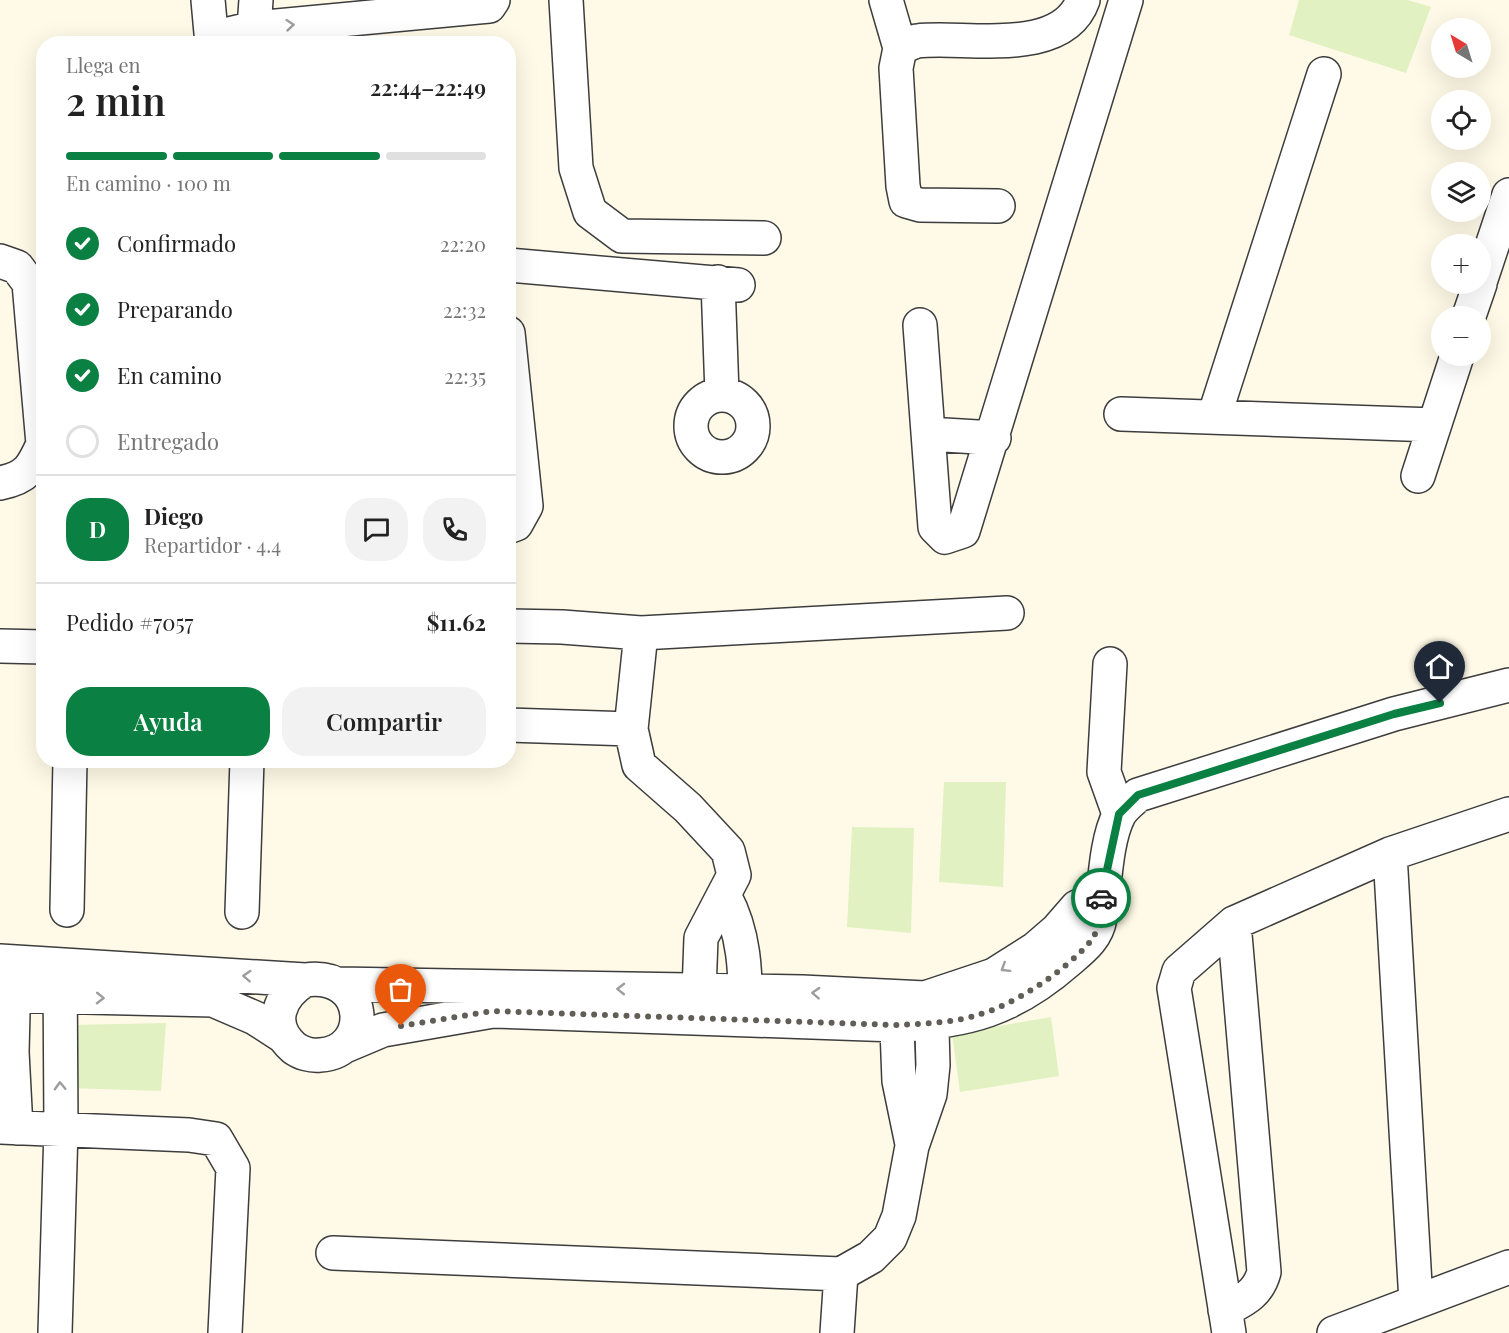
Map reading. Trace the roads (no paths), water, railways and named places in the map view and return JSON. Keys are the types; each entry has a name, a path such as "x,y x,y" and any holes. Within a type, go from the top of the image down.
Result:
{"street":[{"path":"208,0 212,36"},
{"path":"220,36 255,14 489,6 493,0"},
{"path":"566,0 576,168 590,212 622,236 764,238"},
{"path":"886,0 900,48 896,68 906,201 920,205 998,206"},
{"path":"900,48 916,41 989,43 1026,39 1055,29 1079,13 1083,0"},
{"path":"920,325 935,527 945,537 963,531 994,438 1126,0"},
{"path":"1214,417 1324,74"},
{"path":"1491,250 1509,195"},
{"path":"0,261 17,267 29,283 36,364"},
{"path":"516,266 728,283 722,394"},
{"path":"1418,476 1453,366"},
{"path":"516,410 526,506 516,524"},
{"path":"1121,414 1434,425"},
{"path":"928,434 994,438"},
{"path":"0,483 9,482 33,467 36,460"},
{"path":"516,626 642,633 1007,613"},
{"path":"642,633 631,729 639,765 688,808 728,851 734,875 725,897 713,913 701,938 700,1004"},
{"path":"0,646 36,647"},
{"path":"931,1010 965,985 1047,959 1091,941 1100,920 1101,896 1119,814 1104,772 1110,664"},
{"path":"1119,814 1138,795 1394,714 1509,685"},
{"path":"516,725 631,729"},
{"path":"67,910 70,768"},
{"path":"242,912 247,768"},
{"path":"1227,1322 1174,988 1179,971 1234,923 1390,854 1509,814"},
{"path":"1390,854 1416,1302"},
{"path":"725,897 737,920 745,1005"},
{"path":"1227,1322 1254,1294 1261,1284 1264,1272 1234,923"},
{"path":"225,1333 233,1168 216,1139 189,1135 8,1127 12,1052 7,996 7,962 305,980 323,978 339,984 700,1004 931,1010 974,1016 999,1007 1039,985 1047,959"},
{"path":"55,1333 61,1129 60,965"},
{"path":"283,1036 279,1020 281,1003 290,989 305,980"},
{"path":"339,984 352,996 357,1013 355,1031 345,1046"},
{"path":"965,985 974,1016"},
{"path":"7,996 213,1000 255,1018 283,1036 296,1049 312,1056 330,1055 383,1030 493,1011 700,1004"},
{"path":"896,1010 899,1081 912,1146"},
{"path":"333,1253 841,1274 871,1257 890,1238 899,1216 912,1146 930,1094 931,1010"},
{"path":"1334,1333 1509,1267"},
{"path":"837,1333 841,1274"}]}
